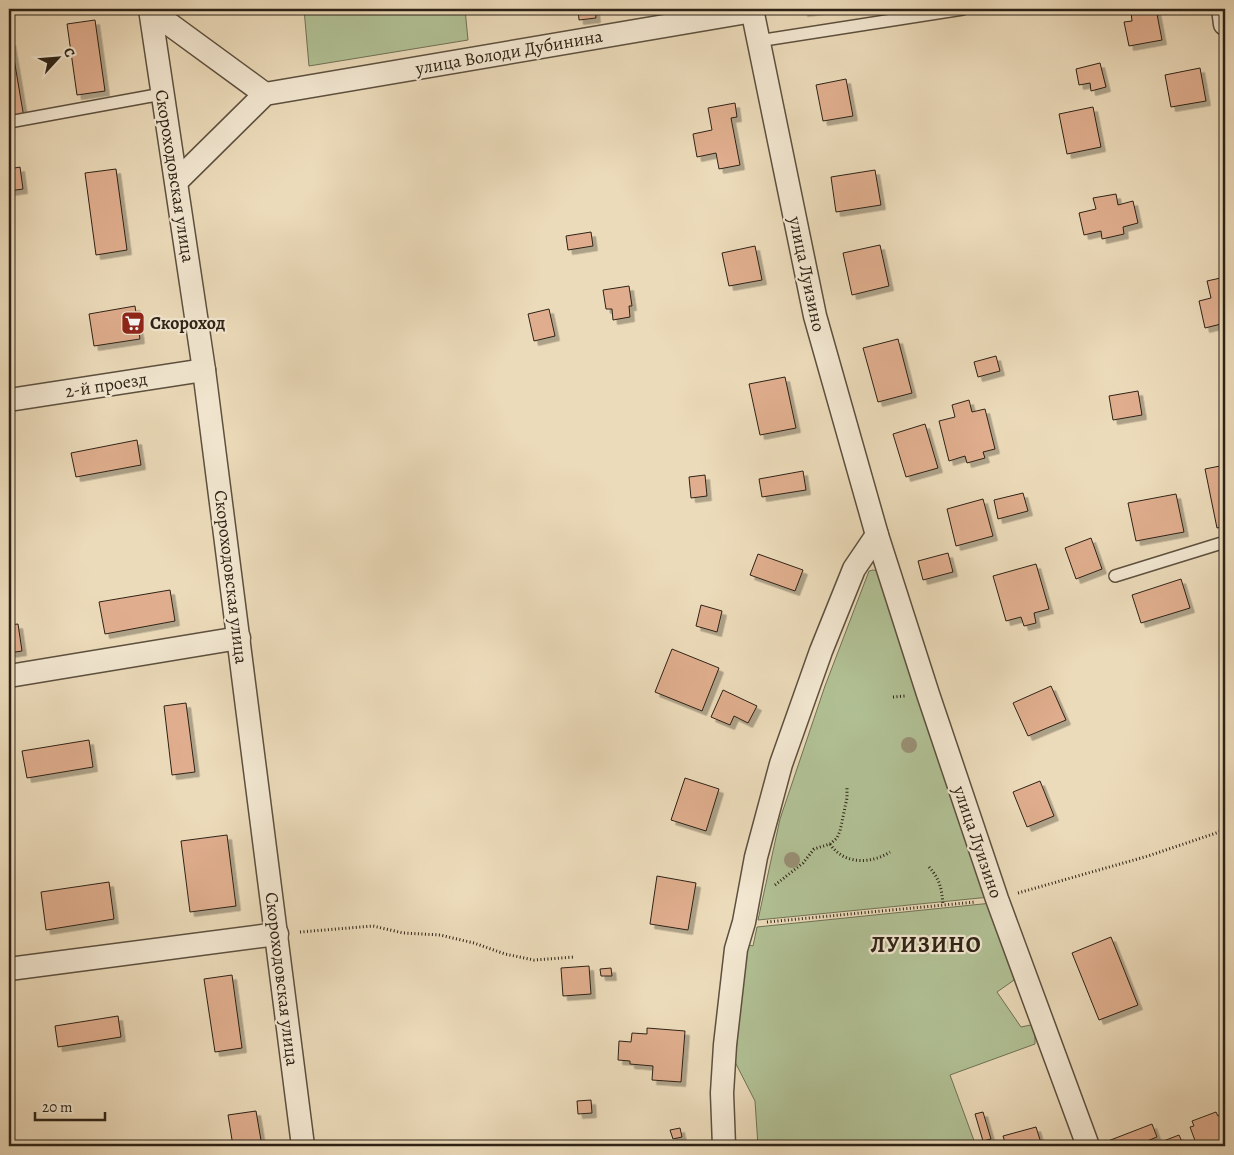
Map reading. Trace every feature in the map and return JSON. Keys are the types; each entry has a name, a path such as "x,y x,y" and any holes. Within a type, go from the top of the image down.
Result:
{"street":[{"path":"1222,9 1225,24"},
{"path":"150,10 265,94 177,181"},
{"name":"Скороходовская улица","path":"150,10 204,370 303,1146"},
{"name":"улица Луизино","path":"753,10 815,316 877,535 997,899 1088,1146"},
{"name":"улица Володи Дубинина","path":"265,94 753,10"},
{"name":"2-й проезд","path":"9,400 204,370"},
{"path":"724,1146 722,1093 725,1045 736,949 744,922 756,857 781,764 821,651 854,569 877,535"},
{"path":"9,676 239,638"},
{"path":"9,969 277,934"}],"lane":[{"path":"758,41 963,9"},
{"path":"9,122 162,94"},
{"path":"1115,576 1225,542"}],"path":[{"path":"770,891 778,881 803,863 814,848 830,844 837,838 847,798 847,786"},
{"path":"766,922 997,899 1148,856 1225,830"},
{"path":"830,844 840,854 858,861 874,860 890,852"},
{"path":"929,867 940,882 943,905"},
{"path":"277,934 372,926 403,933 440,935 534,960 574,957"}],"green space":[{"path":"304,9 465,9 468,40 309,66"},
{"path":"869,571 878,571 990,897 758,920 780,819 825,686"},
{"path":"992,903 1017,978 997,992 1021,1027 1035,1024 1035,1044 950,1075 976,1146 758,1146 755,1101 735,1062 745,957 749,945 753,946 757,927"}],"building":[{"path":"578,9 595,9 596,18 579,20"},
{"path":"803,9 824,9 803,12"},
{"path":"1156,9 1162,40 1129,46 1124,22 1132,21 1131,12"},
{"path":"95,20 105,91 77,95 67,24"},
{"path":"11,41 24,118 9,120 9,42"},
{"path":"1100,63 1106,87 1091,91 1090,83 1079,85 1076,69"},
{"path":"1200,68 1206,101 1171,107 1165,75"},
{"path":"846,79 853,116 823,121 816,85"},
{"path":"735,103 737,117 731,118 740,165 719,169 716,153 697,157 693,134 712,130 708,108"},
{"path":"1093,107 1101,147 1067,154 1059,114"},
{"path":"20,167 23,189 9,191 9,169"},
{"path":"116,169 127,250 96,255 85,173"},
{"path":"875,170 881,205 836,212 831,177"},
{"path":"1116,194 1118,205 1133,201 1138,223 1123,227 1124,234 1102,239 1101,231 1084,235 1079,213 1096,209 1093,198"},
{"path":"591,232 593,246 568,250 566,236"},
{"path":"880,245 889,286 852,295 843,253"},
{"path":"755,246 762,280 729,286 722,253"},
{"path":"1225,277 1225,323 1205,328 1199,301 1211,298 1207,281"},
{"path":"629,286 632,306 629,306 630,317 613,320 612,309 606,309 603,290"},
{"path":"135,306 140,339 94,346 89,314"},
{"path":"549,309 555,336 534,341 528,314"},
{"path":"898,339 912,393 878,402 863,348"},
{"path":"996,356 1000,371 978,377 974,362"},
{"path":"785,377 796,428 760,435 749,384"},
{"path":"1138,391 1142,415 1113,420 1109,396"},
{"path":"969,400 972,412 985,409 995,449 983,452 985,458 967,463 965,456 949,461 939,421 955,417 952,405"},
{"path":"925,424 938,468 906,477 893,434"},
{"path":"137,440 141,465 76,477 71,453"},
{"path":"1225,465 1225,526 1217,528 1205,469"},
{"path":"803,471 806,490 762,497 759,479"},
{"path":"705,475 707,496 691,498 689,477"},
{"path":"1023,493 1028,511 998,519 994,500"},
{"path":"1176,494 1184,532 1136,541 1128,503"},
{"path":"983,499 993,536 956,546 947,509"},
{"path":"1091,538 1102,569 1076,579 1065,548"},
{"path":"948,553 953,572 923,580 918,561"},
{"path":"758,554 803,570 795,591 750,575"},
{"path":"1036,564 1049,609 1034,613 1036,623 1024,626 1021,617 1006,621 993,576"},
{"path":"1181,579 1190,608 1141,623 1132,595"},
{"path":"170,590 175,621 105,634 99,602"},
{"path":"701,605 722,611 717,632 696,626"},
{"path":"18,624 22,651 9,653 9,625"},
{"path":"672,649 719,668 702,711 655,692"},
{"path":"1051,686 1066,720 1028,736 1013,703"},
{"path":"723,690 757,706 748,723 734,716 730,725 711,717"},
{"path":"186,703 195,772 172,775 164,706"},
{"path":"89,740 93,767 27,778 22,751"},
{"path":"685,778 719,789 706,831 671,820"},
{"path":"1040,781 1054,816 1027,827 1013,792"},
{"path":"227,835 236,906 190,912 181,841"},
{"path":"657,876 696,883 688,930 650,924"},
{"path":"109,882 114,919 46,930 41,892"},
{"path":"1111,937 1138,1005 1099,1020 1072,953"},
{"path":"589,966 591,994 563,996 561,968"},
{"path":"611,968 612,976 601,976 600,969"},
{"path":"232,975 242,1048 215,1052 204,979"},
{"path":"118,1016 121,1037 58,1047 55,1026"},
{"path":"647,1028 685,1031 681,1082 652,1080 653,1066 630,1064 630,1061 618,1060 619,1041 631,1042 632,1033 647,1034"},
{"path":"591,1100 592,1113 578,1114 577,1101"},
{"path":"256,1111 262,1146 233,1146 228,1115"},
{"path":"983,1112 991,1139 983,1141 975,1114"},
{"path":"1216,1112 1218,1116 1221,1115 1225,1125 1225,1141 1212,1146 1197,1146 1190,1127 1194,1126 1192,1121"},
{"path":"1152,1124 1157,1137 1134,1146 1110,1146 1108,1141"},
{"path":"1036,1127 1042,1146 1006,1146 1003,1136"},
{"path":"680,1128 682,1137 673,1139 670,1130"},
{"path":"1179,1135 1184,1146 1163,1146 1161,1142"}],"place":[{"name":"Скороход","path":"133,323"}],"district":[{"name":"ЛУИЗИНО","path":"926,945"}]}
